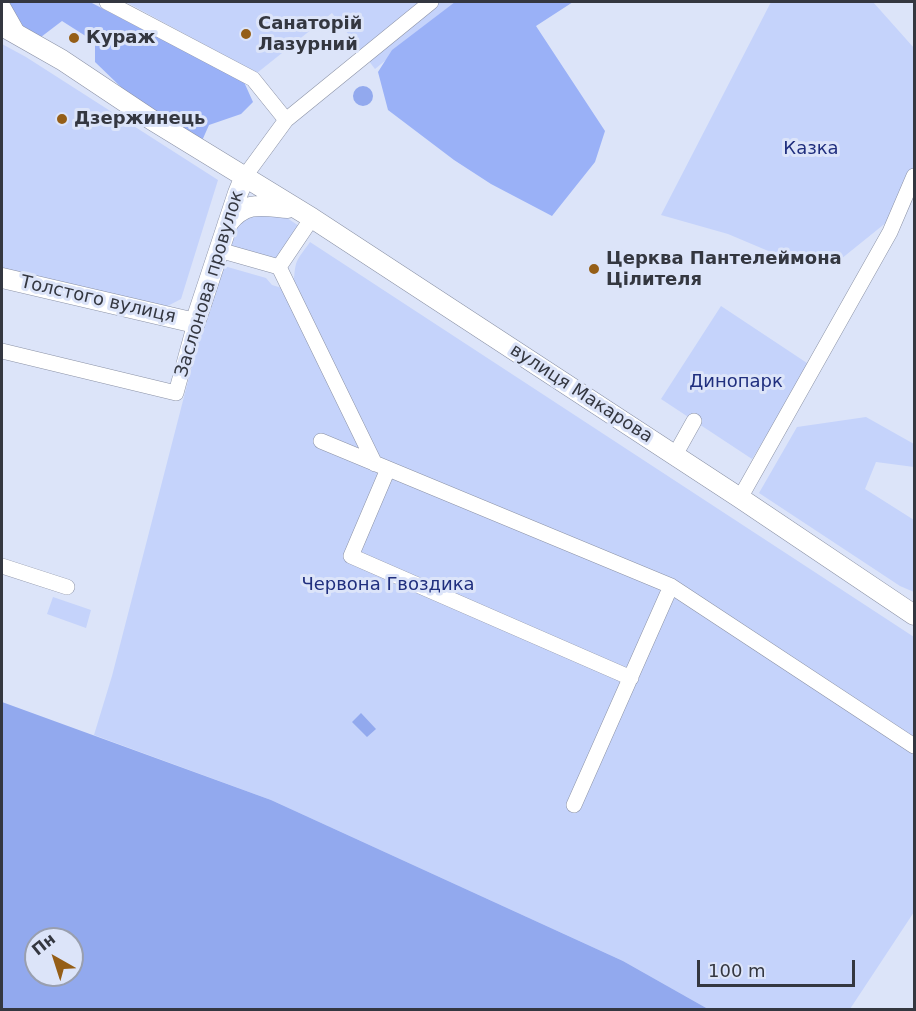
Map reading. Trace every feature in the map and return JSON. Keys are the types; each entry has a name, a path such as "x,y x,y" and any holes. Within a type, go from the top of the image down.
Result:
{"main road":[{"name":"вулиця Макарова","path":"2,26 20,35 312,218 915,615"},
{"name":"Заслонова провулок","path":"195,323 245,176"},
{"path":"228,222 234,214 259,204 294,208"},
{"name":"Толстого вулиця","path":"2,278 195,323"}],"street":[{"path":"107,2 252,79 286,120"},
{"path":"245,176 286,120 431,2"},
{"path":"2,5 20,35"},
{"path":"740,498 890,232 915,176"},
{"path":"279,267 312,218"},
{"path":"219,250 279,267 382,467 351,556 631,678"},
{"name":"Заслонова провулок","path":"2,351 176,393 195,323"},
{"path":"675,455 694,421"},
{"path":"321,441 671,586 915,746"},
{"path":"2,566 67,587"},
{"path":"574,806 671,586"}],"green space":[{"name":"Санаторій Лазурний","path":"126,2 457,2 375,69 332,13 257,73"},
{"name":"Казка","path":"771,2 873,2 914,48 914,188 903,209 836,263 792,261 728,234 661,215"},
{"name":"Дзержинець","path":"2,44 218,180 181,299 160,310 2,271"},
{"path":"243,214 281,214 299,226 276,261 225,245"},
{"name":"Червона Гвоздика","path":"310,242 914,637 914,912 850,1009 708,1009 623,961 271,800 94,735 112,676 203,323 224,266 266,278 272,285 282,288 293,280 297,261"},
{"name":"Динопарк","path":"721,306 810,365 752,459 661,399"},
{"path":"866,417 914,444 914,467 876,462 865,489 914,520 914,592 900,586 759,493 797,427"},
{"path":"53,597 91,610 86,628 47,614"}],"shaded area":[{"path":"5,2 90,2 244,82 253,102 241,114 209,125 201,143 123,89 95,62 95,42 62,21 41,37 18,23"},
{"path":"455,2 573,2 536,26 605,131 595,162 552,216 491,184 454,160 388,110 378,72 392,50"},
{"path":"363,86 370,89 373,96 370,103 363,106 356,103 353,96 356,89"},
{"path":"2,702 271,800 623,961 708,1009 2,1009"},
{"path":"361,713 376,729 367,737 352,722"}],"place":[{"name":"Санаторій Лазурний","path":"246,34"},
{"name":"Кураж","path":"74,38"},
{"name":"Дзержинець","path":"62,119"},
{"name":"Церква Пантелеймона Цілителя","path":"594,269"}]}
